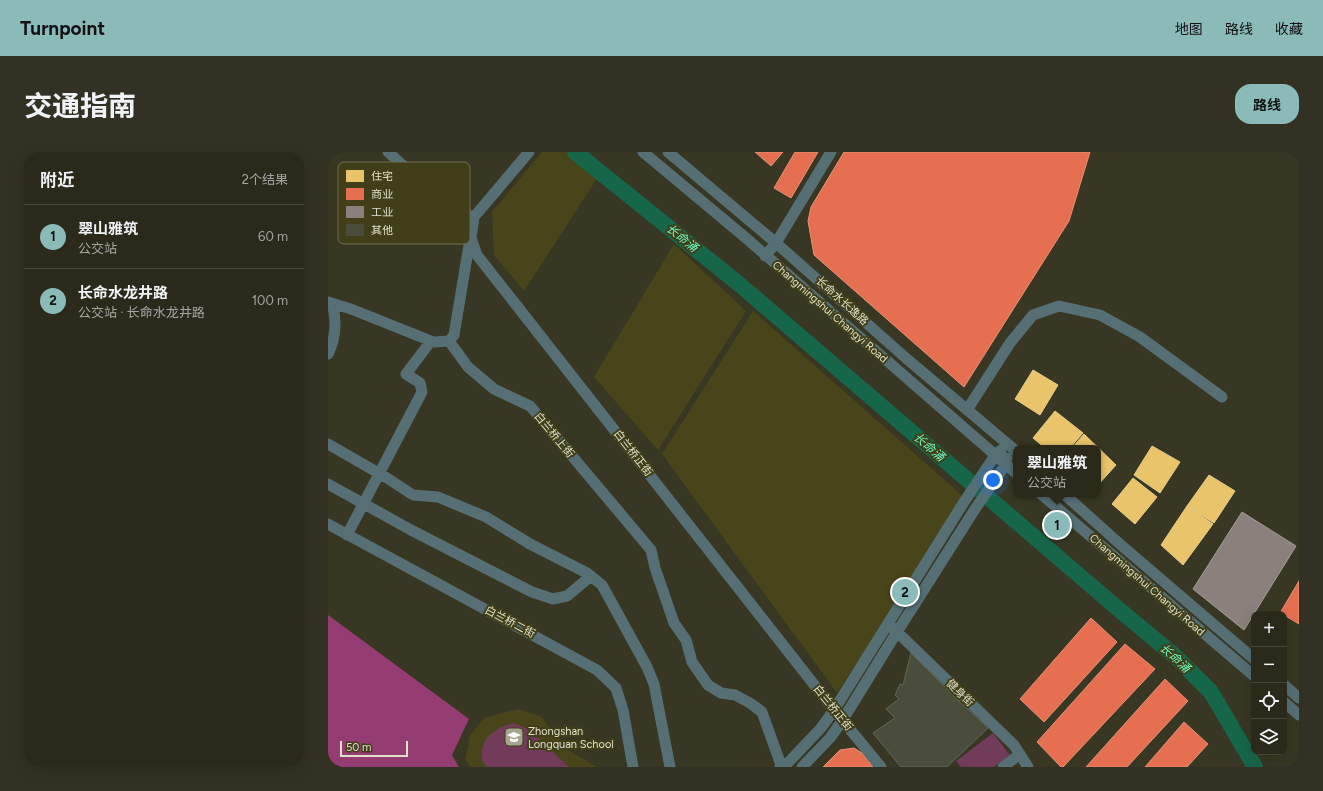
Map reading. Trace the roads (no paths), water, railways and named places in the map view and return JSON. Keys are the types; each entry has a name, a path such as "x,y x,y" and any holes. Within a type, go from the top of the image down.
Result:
{"street":[{"path":"388,152 399,162"},
{"path":"470,216 474,217 529,152"},
{"name":"Changmingshui Changyi Road","path":"643,152 996,454 1013,470"},
{"name":"长命水长逸路","path":"668,152 776,243 907,359 1011,447"},
{"path":"765,256 776,243 830,152"},
{"name":"白兰桥正街","path":"474,217 471,238 477,255 842,721 881,767"},
{"path":"470,244 471,238"},
{"path":"330,303 351,309 431,341 449,341 454,335 470,244"},
{"path":"328,354 335,334 335,314 330,303"},
{"path":"968,410 1010,343 1033,315 1059,306 1100,315 1107,318 1140,337 1222,397"},
{"path":"346,535 422,392 420,383 406,374 431,341"},
{"name":"白兰桥上街","path":"449,341 468,367 494,389 530,406 651,550 655,568 674,623 686,640 692,662 708,685 721,693 735,695 750,703 762,712 781,765 780,767"},
{"path":"328,444 379,473 413,495 438,497 486,516 530,544 581,570 602,585 647,667 654,684 670,767"},
{"path":"784,767 821,728 834,710 964,502 996,454 1011,447"},
{"path":"802,767 830,738 842,721 974,509 1006,464 1011,447"},
{"path":"328,484 411,530 532,592 553,599 567,596 591,576"},
{"name":"Changmingshui Changyi Road","path":"1045,497 1251,673"},
{"path":"1067,497 1251,656"},
{"name":"白兰桥二街","path":"328,524 597,670 616,688 623,710 634,767"},
{"name":"健身街","path":"888,623 1014,745 1028,767"},
{"path":"1287,688 1299,698"},
{"path":"1287,705 1299,715"},
{"path":"1003,767 1020,754"}],"waterway":[{"name":"长命涌","path":"575,152 739,284 1176,657 1211,692 1255,767"}],"place":[{"name":"翠山雅筑","path":"1057,525"},
{"name":"长命水龙井路","path":"905,592"},
{"name":"Zhongshan Longquan School","path":"514,737"}]}
